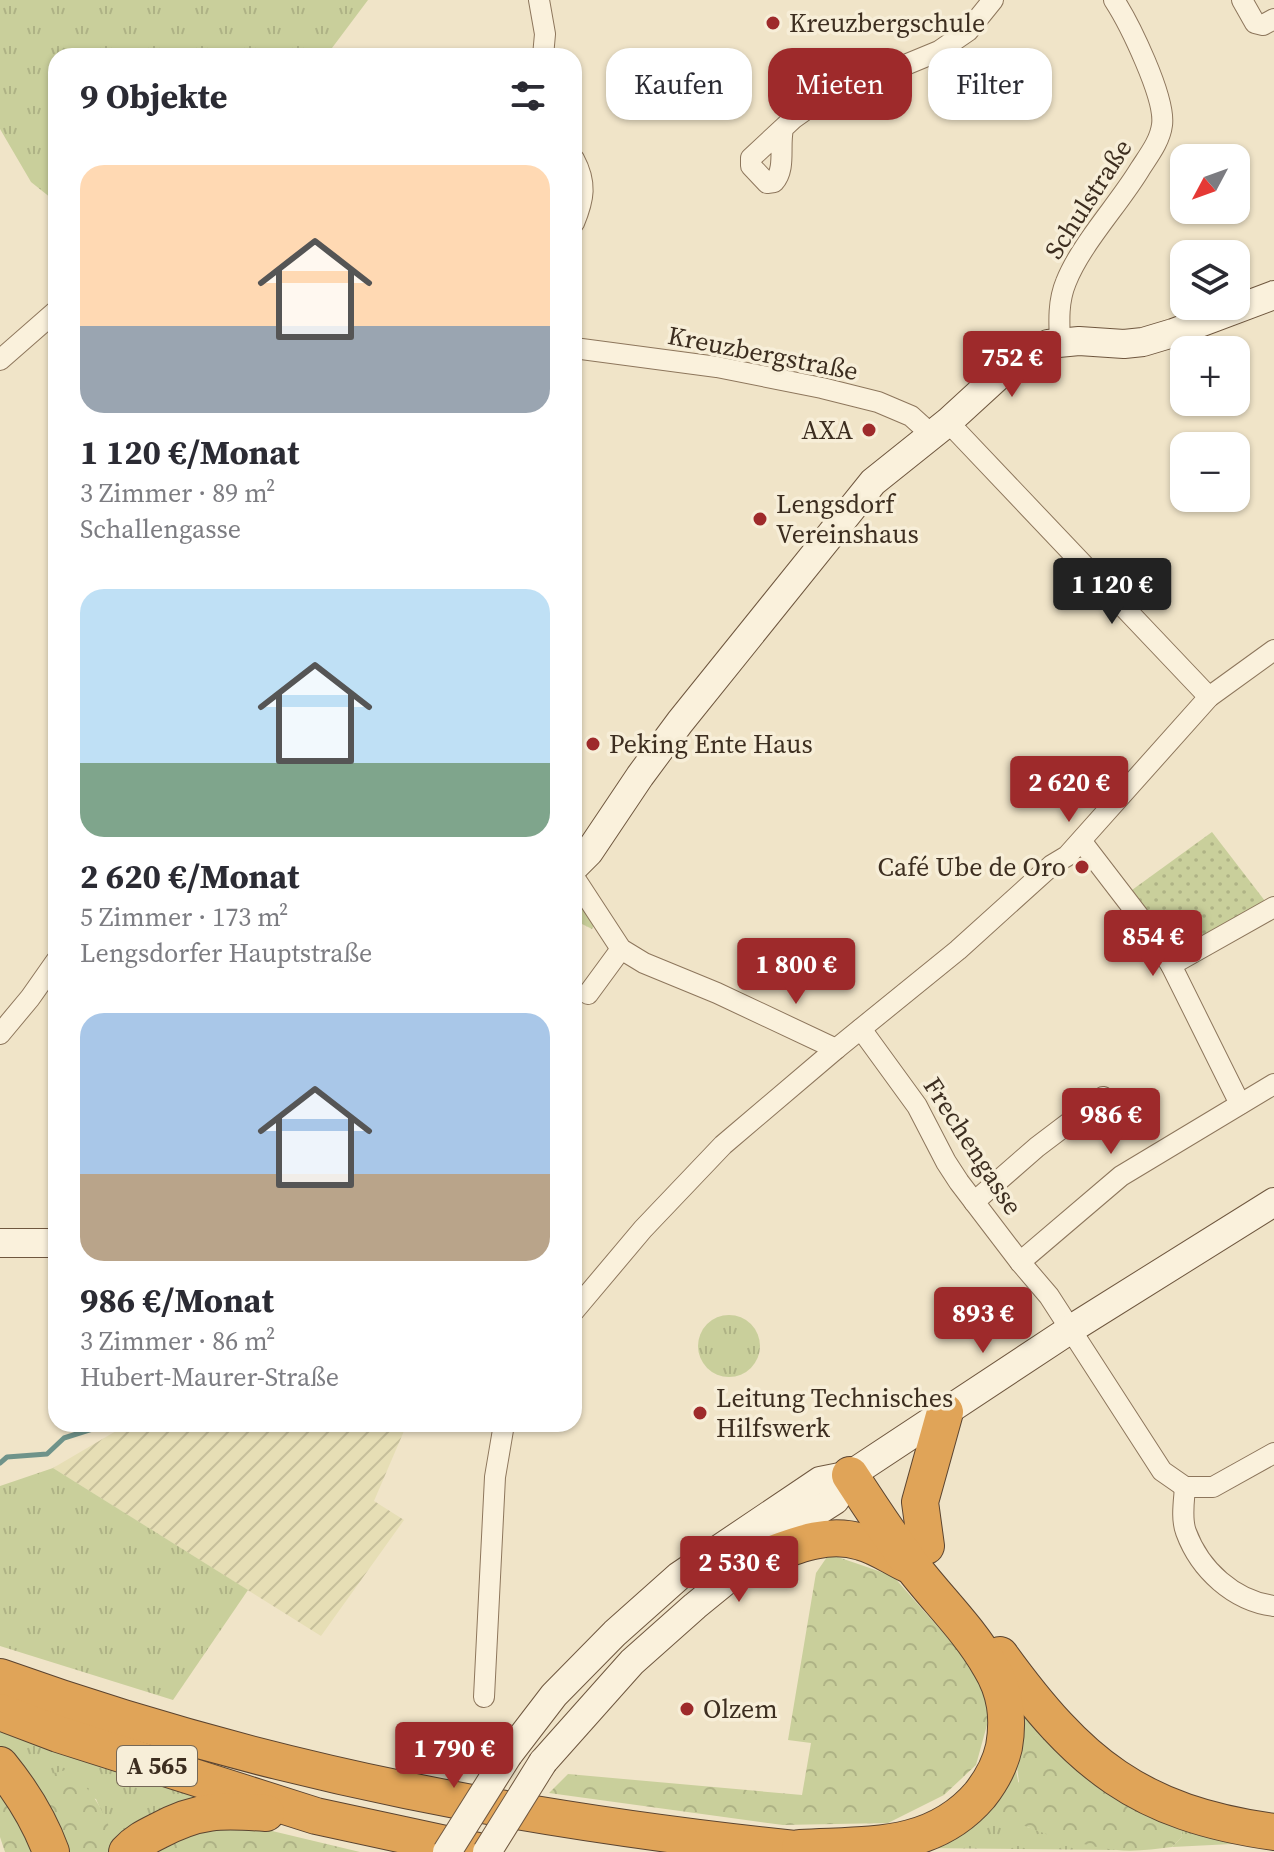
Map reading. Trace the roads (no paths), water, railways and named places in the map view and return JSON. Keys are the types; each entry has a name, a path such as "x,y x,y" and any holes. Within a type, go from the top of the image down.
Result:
{"highway":[{"path":"919,1557 920,1502 926,1471 945,1412"},
{"path":"808,1850 900,1842 943,1827 970,1806 988,1785 1001,1760 1007,1730 1002,1690 990,1666 858,1470"},
{"path":"750,1562 814,1540 839,1537 919,1557 962,1602 1031,1697 1064,1735 1104,1770 1144,1796 1183,1812 1274,1832"},
{"name":"A 565","path":"0,1677 151,1728 364,1783 575,1822 808,1850"},
{"name":"A 565","path":"0,1712 58,1734 316,1816 485,1852"},
{"path":"0,1765 20,1789 39,1821 51,1852"},
{"path":"127,1852 136,1843 185,1817 226,1810 316,1816"}],"main road":[{"path":"582,859 680,722 873,482 1008,367 1037,348 1060,342 1143,342 1274,295"},
{"path":"447,1852 508,1755 554,1695 615,1633 679,1576 820,1481 858,1470 1071,1329 1274,1202"},
{"path":"0,1243 48,1243"},
{"path":"485,1852 543,1762 632,1662 788,1530 835,1500 858,1470"}],"street":[{"path":"539,0 545,34 544,48"},
{"path":"783,129 818,101 939,51 968,31 993,0"},
{"name":"Schulstraße","path":"1060,342 1059,315 1067,279 1136,176 1158,139 1163,124 1162,108 1142,55 1114,0"},
{"path":"1242,0 1255,23 1263,25 1274,19"},
{"path":"582,178 582,205"},
{"path":"0,360 48,318"},
{"name":"Kreuzbergstraße","path":"582,349 717,367 822,388 878,402 940,428 1209,697"},
{"path":"582,1301 709,1158 958,950 1052,865 1067,856 1209,697 1274,650"},
{"path":"1082,842 1138,915 1171,965 1240,1104"},
{"path":"582,889 621,949 644,963 717,993 836,1049"},
{"path":"1171,965 1274,907"},
{"path":"588,994 621,949"},
{"path":"0,1034 48,972"},
{"name":"Frechengasse","path":"861,1029 917,1106 946,1162 974,1202 1049,1296 1162,1471 1185,1487"},
{"path":"1020,1262 1121,1176 1274,1084"},
{"path":"974,1202 1037,1147 1103,1097"},
{"path":"484,1697 495,1477 503,1432"},
{"path":"1274,1453 1213,1487 1185,1487 1185,1530 1200,1559 1215,1577 1236,1594 1274,1606"}],"waterway":[{"path":"0,1463 7,1457 47,1454 64,1438 83,1432"}],"place":[{"name":"Kreuzbergschule","path":"773,23"},
{"name":"AXA","path":"869,430"},
{"name":"Lengsdorf Vereinshaus","path":"760,519"},
{"name":"Peking Ente Haus","path":"593,744"},
{"name":"Café Ube de Oro","path":"1082,867"},
{"name":"Leitung Technisches Hilfswerk","path":"700,1413"},
{"name":"Olzem","path":"687,1709"}]}
